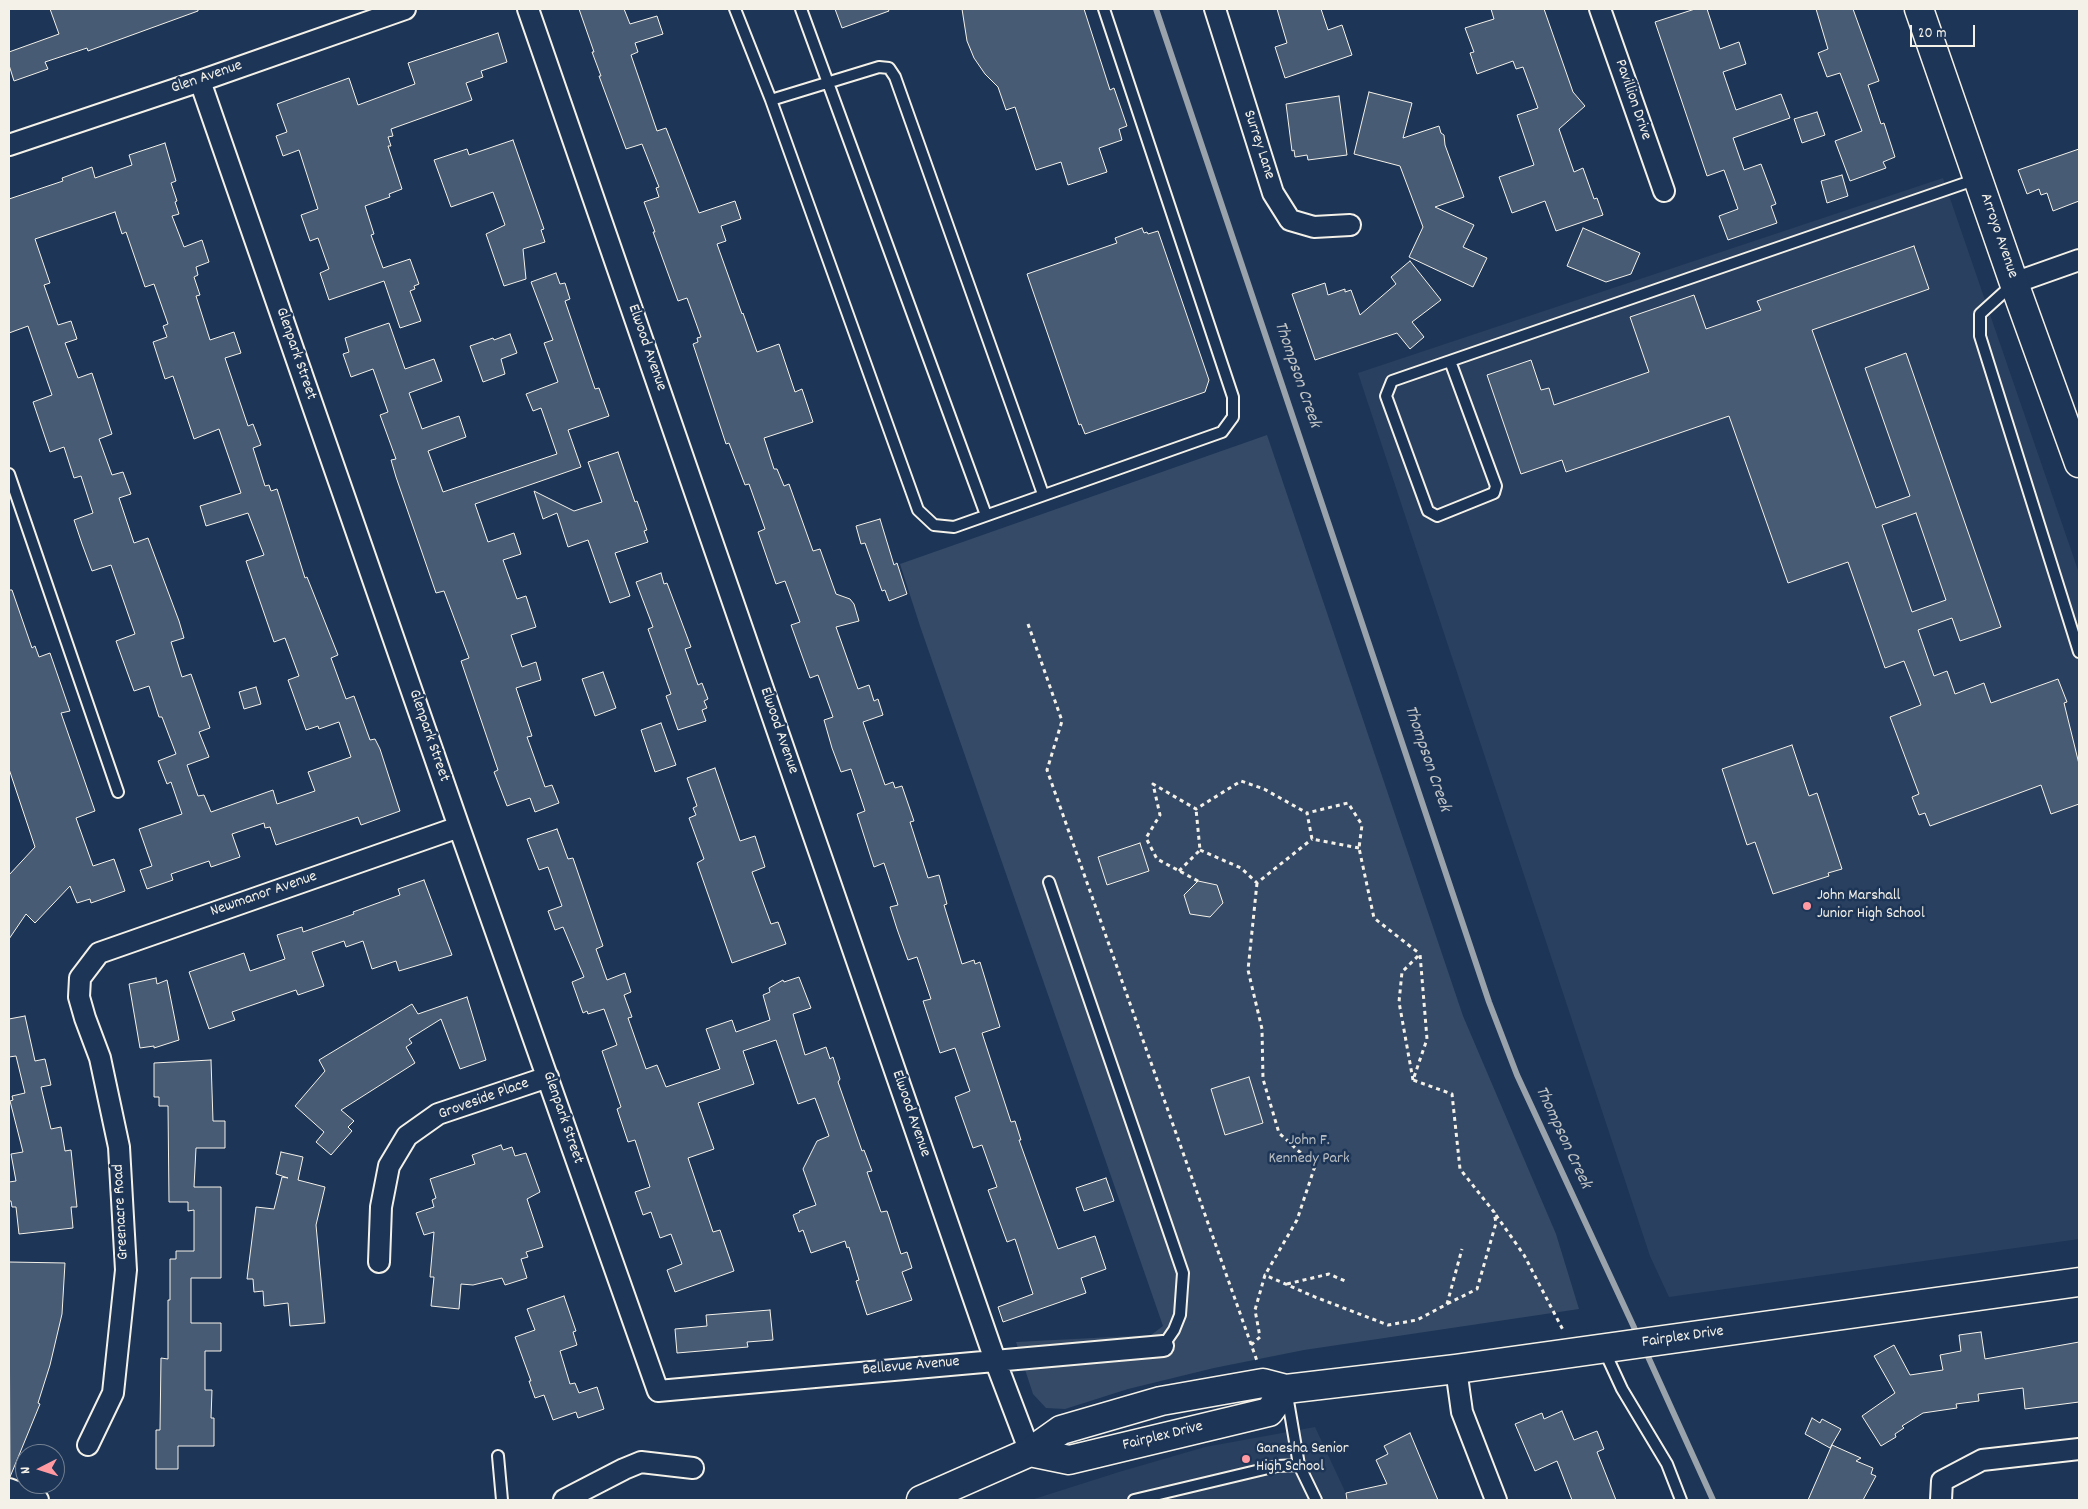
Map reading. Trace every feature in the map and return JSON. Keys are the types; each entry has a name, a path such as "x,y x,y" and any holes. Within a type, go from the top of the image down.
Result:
{"main road":[{"name":"Arroyo Avenue","path":"1919,9 2079,463"},
{"name":"Fairplex Drive","path":"921,1500 1030,1452 1061,1430 1161,1401 1275,1386 1456,1369 2079,1282"}],"street":[{"name":"Glen Avenue","path":"9,145 200,81 405,9"},
{"name":"Elwood Avenue","path":"528,9 995,1360 1030,1452"},
{"name":"Surrey Lane","path":"1215,9 1273,193 1290,220 1314,227 1350,224"},
{"name":"Pavillion Drive","path":"1600,9 1664,191"},
{"name":"Glenpark Street","path":"200,81 658,1391"},
{"path":"2014,283 2079,260"},
{"name":"Newmanor Avenue","path":"80,978 99,954 459,826"},
{"name":"Greenacre Road","path":"80,978 79,997 100,1058 119,1147 126,1270 113,1393 88,1445"},
{"name":"Groveside Place","path":"380,1262 381,1207 389,1166 407,1136 438,1114 548,1077"},
{"name":"Bellevue Avenue","path":"658,1391 1163,1346"},
{"path":"1456,1369 1462,1412 1496,1500"},
{"path":"1941,1490 1982,1460 2079,1449"},
{"path":"564,1500 641,1462 693,1468"},
{"path":"12,1494 38,1500"}],"lane":[{"path":"734,9 771,100 918,510 934,525 954,527 1222,432 1233,417 1233,397 1104,9"},
{"path":"801,9 986,515"},
{"path":"771,100 879,67 889,68 895,76 1043,494"},
{"path":"1450,361 1496,486 1494,493 1437,516 1428,511 1386,396 1392,381 1978,178"},
{"path":"2014,283 1980,314 1980,336 2079,652"},
{"path":"9,474 118,792"},
{"path":"1049,882 1183,1273 1180,1315 1174,1330 1163,1346"},
{"path":"1610,1348 1622,1389 1667,1464 1681,1500"},
{"path":"1275,1386 1299,1465 1316,1500"},
{"path":"498,1456 502,1500"},
{"path":"1134,1500 1277,1466 1299,1465"}],"path":[{"path":"1028,624 1062,721 1047,770 1251,1345 1275,1386"},
{"path":"1196,809 1241,780 1306,813 1348,803 1362,825 1359,848 1374,918 1420,954 1427,1039 1413,1080"},
{"path":"1196,809 1153,784 1160,815 1146,838 1157,859 1198,881"},
{"path":"1196,809 1200,850"},
{"path":"1306,813 1312,838"},
{"path":"1251,1345 1260,1336 1255,1310 1265,1274 1297,1220 1314,1166 1279,1132 1263,1079 1262,1029 1248,970 1257,883 1312,838"},
{"path":"1312,838 1359,848"},
{"path":"1179,871 1200,850"},
{"path":"1200,850 1241,868 1257,883"},
{"path":"1413,1080 1400,1002 1402,972 1420,954"},
{"path":"1413,1080 1452,1094 1460,1169 1494,1212 1524,1255 1550,1302 1574,1352"},
{"path":"1265,1274 1315,1298 1388,1325 1418,1320 1477,1289 1496,1223 1494,1212"},
{"path":"1447,1304 1462,1249"},
{"path":"1286,1284 1329,1274 1345,1281"}],"shaded area":[{"name":"John Marshall Junior High School","path":"1943,178 2079,573 2079,1239 1669,1297 1650,1256 1358,373"},
{"name":"Ganesha Senior High School","path":"1315,1427 1349,1500 1031,1500 1205,1447"}],"green space":[{"name":"John F. Kennedy Park","path":"1267,435 1463,1016 1556,1234 1579,1309 1304,1350 1214,1368 1128,1389 1065,1409 1046,1408 1033,1394 1016,1342 1151,1335 1163,1326 900,564"}],"building":[{"path":"50,9 198,9 198,11 88,51 87,48 45,62 48,69 14,81 9,65 9,52 59,34"},
{"path":"579,9 624,9 630,24 657,16 663,34 635,43 638,52 631,55 657,131 666,128 699,213 735,201 741,219 721,226 726,241 717,244 757,352 779,344 795,392 802,389 813,422 764,438 774,469 777,469 784,486 789,484 813,551 820,549 836,594 850,599 854,604 859,621 836,627 858,689 869,685 874,701 878,699 883,715 863,722 885,785 893,782 895,788 902,786 914,821 910,822 928,878 939,875 947,904 944,905 962,964 974,960 975,964 980,962 1000,1027 982,1033 1011,1122 1015,1121 1021,1140 1019,1140 1058,1249 1095,1236 1106,1269 1081,1278 1086,1293 1003,1322 998,1307 1033,1294 1015,1239 1007,1242 988,1190 997,1187 982,1145 973,1148 955,1097 970,1091 955,1048 940,1053 923,1001 931,999 917,957 908,960 890,907 898,905 884,863 874,867 857,814 865,811 851,769 841,772 824,720 833,717 818,675 810,678 791,625 800,622 785,581 776,584 758,532 765,529 749,484 745,485 729,443 726,444 693,344 698,342 697,338 701,337 687,298 678,301 653,232 655,232 644,202 659,197 656,188 659,187 642,144 626,149 599,76 601,76 592,52 594,52"},
{"path":"835,9 888,9 889,11 842,28"},
{"path":"962,9 1084,9 1110,90 1114,88 1127,126 1119,129 1122,140 1099,148 1107,172 1068,185 1061,162 1036,170 1015,107 1006,110 998,87 985,74 974,58 967,41"},
{"path":"1277,9 1321,9 1328,30 1342,25 1352,55 1285,78 1275,47 1287,43"},
{"path":"1491,9 1544,9 1573,92 1585,106 1559,129 1574,172 1583,168 1594,199 1597,198 1603,215 1556,231 1545,201 1512,213 1499,177 1534,165 1517,115 1538,108 1523,67 1516,69 1513,61 1477,74 1470,53 1474,52 1465,28 1494,19"},
{"path":"1695,9 1707,9 1720,49 1739,42 1746,64 1723,72 1736,110 1781,94 1790,118 1733,138 1744,170 1761,164 1776,204 1771,206 1777,223 1728,240 1719,216 1738,209 1724,170 1707,176 1655,22"},
{"path":"1816,9 1853,9 1879,81 1868,85 1881,124 1884,123 1895,157 1883,162 1886,168 1850,181 1835,141 1862,131 1840,73 1827,77 1818,53 1828,49"},
{"path":"498,33 507,62 481,71 483,77 466,83 472,100 391,129 393,136 388,137 391,146 388,146 402,189 389,194 390,197 365,206 374,234 371,235 383,268 410,259 419,284 410,291 421,321 400,328 384,281 329,300 320,273 329,269 318,238 310,241 301,215 318,209 299,150 283,156 276,136 287,132 277,104 349,78 358,105 415,84 408,63"},
{"path":"1369,92 1412,103 1403,138 1439,126 1441,133 1444,135 1445,145 1464,197 1435,207 1474,225 1463,247 1487,258 1473,287 1409,257 1423,227 1400,166 1354,154"},
{"path":"1339,96 1347,155 1308,160 1307,155 1295,157 1294,150 1292,151 1286,104"},
{"path":"1817,112 1825,135 1802,143 1794,119"},
{"path":"513,140 544,229 541,230 545,242 523,249 526,279 504,286 486,234 505,225 493,192 451,207 434,160 467,149 469,155"},
{"path":"165,143 176,181 171,183 179,214 172,216 184,247 202,240 209,262 196,267 198,275 194,277 200,295 196,296 210,340 234,332 241,353 225,358 248,426 253,424 261,445 253,448 265,486 269,485 271,491 277,489 305,578 307,577 338,655 331,658 346,699 354,696 370,740 375,739 380,749 400,811 361,825 358,817 276,845 270,827 265,828 264,823 232,834 240,857 211,867 209,861 171,874 173,880 147,889 140,870 152,866 139,829 182,814 171,782 167,784 158,761 176,754 162,717 159,717 149,686 134,691 116,641 135,634 111,565 92,571 82,544 74,520 93,513 81,476 74,478 64,447 50,452 33,402 52,395 28,326 9,333 9,199 63,181 62,178 92,167 95,178 132,165 129,155","holes":["115,212 122,234 126,232 145,287 154,284 168,324 163,326 167,337 153,342 165,379 173,376 194,439 219,429 241,493 200,506 206,526 248,513 264,555 246,561 274,642 285,638 299,676 288,680 306,730 318,726 319,729 339,722 351,757 308,772 315,791 277,804 273,790 211,812 204,795 198,796 187,765 209,757 199,732 210,728 191,674 182,677 171,642 184,638 179,621 148,538 134,543 119,498 131,494 123,472 112,475 99,439 112,434 92,373 78,378 65,343 77,339 71,321 58,325 44,285 50,283 35,239"]},
{"path":"2079,149 2079,201 2053,211 2047,193 2041,195 2039,189 2027,194 2018,170"},
{"path":"1842,175 1848,196 1827,203 1821,181"},
{"path":"1142,228 1144,233 1147,232 1148,234 1158,231 1209,380 1205,392 1085,434 1081,424 1079,425 1027,274 1117,243 1115,238"},
{"path":"1583,228 1640,253 1631,274 1606,282 1567,266"},
{"path":"1914,246 1929,289 1812,330 1876,508 1910,496 1865,368 1906,353 2001,627 1960,641 1952,618 1918,630 1934,676 1947,671 1955,694 1984,683 1991,703 2058,679 2067,702 2064,703 2079,764 2079,804 2051,814 2041,785 1930,826 1925,813 1919,815 1912,797 1919,794 1890,717 1921,705 1904,661 1885,668 1848,562 1788,583 1729,416 1566,472 1562,460 1521,474 1487,375 1531,360 1541,390 1549,388 1554,405 1649,372 1630,317 1694,295 1706,329 1761,310 1757,301","holes":["1916,513 1946,600 1912,612 1882,525"]},
{"path":"1410,261 1441,300 1412,322 1424,337 1410,349 1397,333 1315,360 1292,294 1325,283 1328,295 1345,289 1345,292 1351,290 1360,315 1396,284 1391,277"},
{"path":"556,273 560,284 565,283 570,299 565,301 595,389 599,388 609,416 568,430 581,467 475,504 488,542 514,533 521,554 503,560 517,599 526,596 536,627 511,635 522,667 536,662 541,680 516,688 532,736 527,737 545,787 552,785 559,803 535,812 530,798 507,806 494,772 498,770 461,661 469,658 444,591 436,593 396,477 391,460 396,459 380,415 388,412 373,369 351,377 343,354 349,352 345,338 389,323 405,369 434,359 442,381 409,393 422,429 459,416 466,437 428,451 443,492 557,454 541,408 533,411 526,394 558,382 544,343 553,340 531,282"},
{"path":"510,334 517,353 501,359 505,374 483,382 470,346"},
{"path":"618,452 647,530 644,531 648,542 615,553 630,596 610,603 588,540 568,547 557,513 543,519 534,491 574,511 602,502 588,462"},
{"path":"880,519 894,565 897,563 907,594 889,601 885,590 882,591 865,543 861,544 856,526"},
{"path":"661,573 664,584 667,583 691,647 685,649 698,685 702,683 708,699 704,701 707,708 702,710 706,721 678,730 666,696 671,694 648,629 653,627 636,582"},
{"path":"9,590 12,590 32,648 35,646 39,657 50,653 70,711 61,713 95,811 76,818 93,866 114,859 125,891 91,903 90,899 77,903 70,886 35,923 26,914 9,939 9,875 35,847 9,769"},
{"path":"603,672 616,708 595,716 582,679"},
{"path":"256,687 261,704 244,709 239,692"},
{"path":"661,723 676,765 655,772 641,730"},
{"path":"1792,745 1809,796 1817,793 1842,869 1828,873 1829,876 1773,894 1755,842 1747,845 1722,769"},
{"path":"715,768 740,841 755,836 765,867 752,872 771,924 778,922 786,944 732,963 697,863 704,859 689,818 696,815 693,808 697,806 687,778"},
{"path":"557,829 568,859 573,858 603,946 596,949 607,980 625,973 631,992 624,995 632,1017 628,1018 646,1069 657,1065 666,1087 720,1069 706,1029 732,1020 736,1032 770,1020 763,995 770,992 769,988 783,980 784,982 799,977 811,1008 793,1014 805,1055 826,1047 830,1059 833,1057 840,1079 838,1082 862,1151 864,1150 872,1171 867,1172 881,1212 887,1211 901,1254 907,1252 912,1268 902,1272 912,1300 867,1315 856,1281 859,1280 849,1247 847,1248 845,1241 811,1253 803,1230 799,1232 793,1215 816,1205 803,1169 817,1141 829,1136 815,1098 798,1104 776,1040 743,1051 754,1084 698,1103 714,1149 688,1158 713,1232 720,1230 734,1271 675,1292 667,1270 682,1264 671,1234 660,1238 651,1212 643,1215 635,1192 650,1187 635,1140 628,1142 617,1109 621,1107 602,1051 617,1045 604,1009 588,1014 587,1011 583,1013 572,982 584,977 563,927 555,930 548,911 562,906 548,867 539,870 527,839"},
{"path":"1140,843 1149,871 1107,885 1098,857"},
{"path":"424,880 452,955 399,971 396,961 372,969 363,941 346,947 344,941 312,952 324,986 298,995 296,990 232,1012 235,1020 209,1029 189,972 244,953 250,971 285,959 277,935 302,927 303,932 354,914 353,912 400,895 398,889"},
{"path":"1198,881 1217,885 1223,903 1210,917 1190,914 1184,895"},
{"path":"156,978 157,984 167,980 179,1040 154,1048 154,1046 140,1048 129,984"},
{"path":"467,997 486,1060 460,1069 441,1019 409,1039 412,1043 406,1047 415,1063 341,1110 354,1121 348,1127 352,1131 331,1155 316,1142 324,1132 295,1106 325,1071 319,1060 412,1004 418,1014"},
{"path":"25,1016 35,1061 45,1059 51,1085 41,1087 51,1129 61,1127 65,1151 71,1150 77,1207 71,1207 73,1228 19,1234 16,1207 12,1207 11,1201 9,1201 9,1182 16,1181 11,1154 23,1152 10,1101 13,1100 12,1096 25,1093 16,1056 9,1057 9,1019"},
{"path":"211,1060 213,1121 225,1121 225,1148 196,1148 194,1187 221,1187 221,1278 191,1278 191,1323 221,1323 221,1351 205,1351 205,1390 212,1390 211,1418 214,1418 214,1446 178,1446 178,1469 156,1469 156,1430 160,1430 161,1358 168,1359 170,1259 176,1259 176,1251 194,1251 194,1210 188,1211 188,1202 169,1202 168,1106 159,1106 159,1097 154,1097 154,1063"},
{"path":"1249,1077 1263,1123 1225,1135 1211,1089"},
{"path":"501,1145 503,1150 512,1147 515,1156 526,1153 540,1192 527,1199 543,1247 526,1252 528,1257 521,1259 527,1278 505,1285 502,1278 473,1285 461,1284 459,1309 431,1306 434,1277 430,1277 434,1232 424,1235 416,1213 434,1207 432,1200 436,1198 430,1179 475,1164 472,1155"},
{"path":"281,1152 303,1157 298,1180 325,1187 316,1225 325,1323 290,1326 288,1303 264,1306 263,1291 254,1292 253,1279 247,1279 256,1207 274,1209 282,1177 288,1178 276,1174"},
{"path":"1106,1178 1114,1201 1084,1211 1076,1188"},
{"path":"9,1262 65,1263 62,1314 50,1365 38,1403 40,1404 24,1444 15,1444 15,1465 10,1477"},
{"path":"564,1296 576,1331 573,1332 577,1345 560,1351 570,1384 575,1383 579,1393 597,1387 604,1409 578,1418 576,1412 553,1420 544,1395 535,1398 515,1337 535,1330 527,1309"},
{"path":"770,1310 773,1340 747,1342 748,1347 677,1353 675,1329 707,1326 706,1315"},
{"path":"1981,1332 1985,1359 2079,1342 2079,1402 2025,1409 2023,1388 1978,1394 1979,1401 1956,1404 1957,1408 1923,1413 1902,1426 1904,1428 1895,1434 1896,1437 1881,1446 1862,1416 1895,1393 1874,1356 1894,1345 1910,1375 1943,1370 1940,1355 1961,1351 1959,1335"},
{"path":"1562,1411 1574,1440 1597,1431 1604,1449 1597,1452 1616,1500 1572,1500 1557,1461 1535,1471 1515,1424 1542,1413 1544,1419"},
{"path":"1812,1418 1820,1423 1822,1419 1841,1429 1830,1448 1805,1434"},
{"path":"1410,1433 1438,1500 1347,1500 1346,1493 1387,1484 1376,1460 1388,1454 1384,1446"},
{"path":"1832,1445 1861,1458 1856,1461 1873,1468 1871,1474 1876,1476 1863,1500 1808,1500"}],"waterway":[{"name":"Thompson Creek","path":"1156,9 1489,1002 1517,1075 1638,1336"},
{"name":"Thompson Creek","path":"1645,1350 1713,1500"}],"place":[{"name":"John Marshall Junior High School","path":"1807,906"},
{"name":"Ganesha Senior High School","path":"1246,1459"}]}
